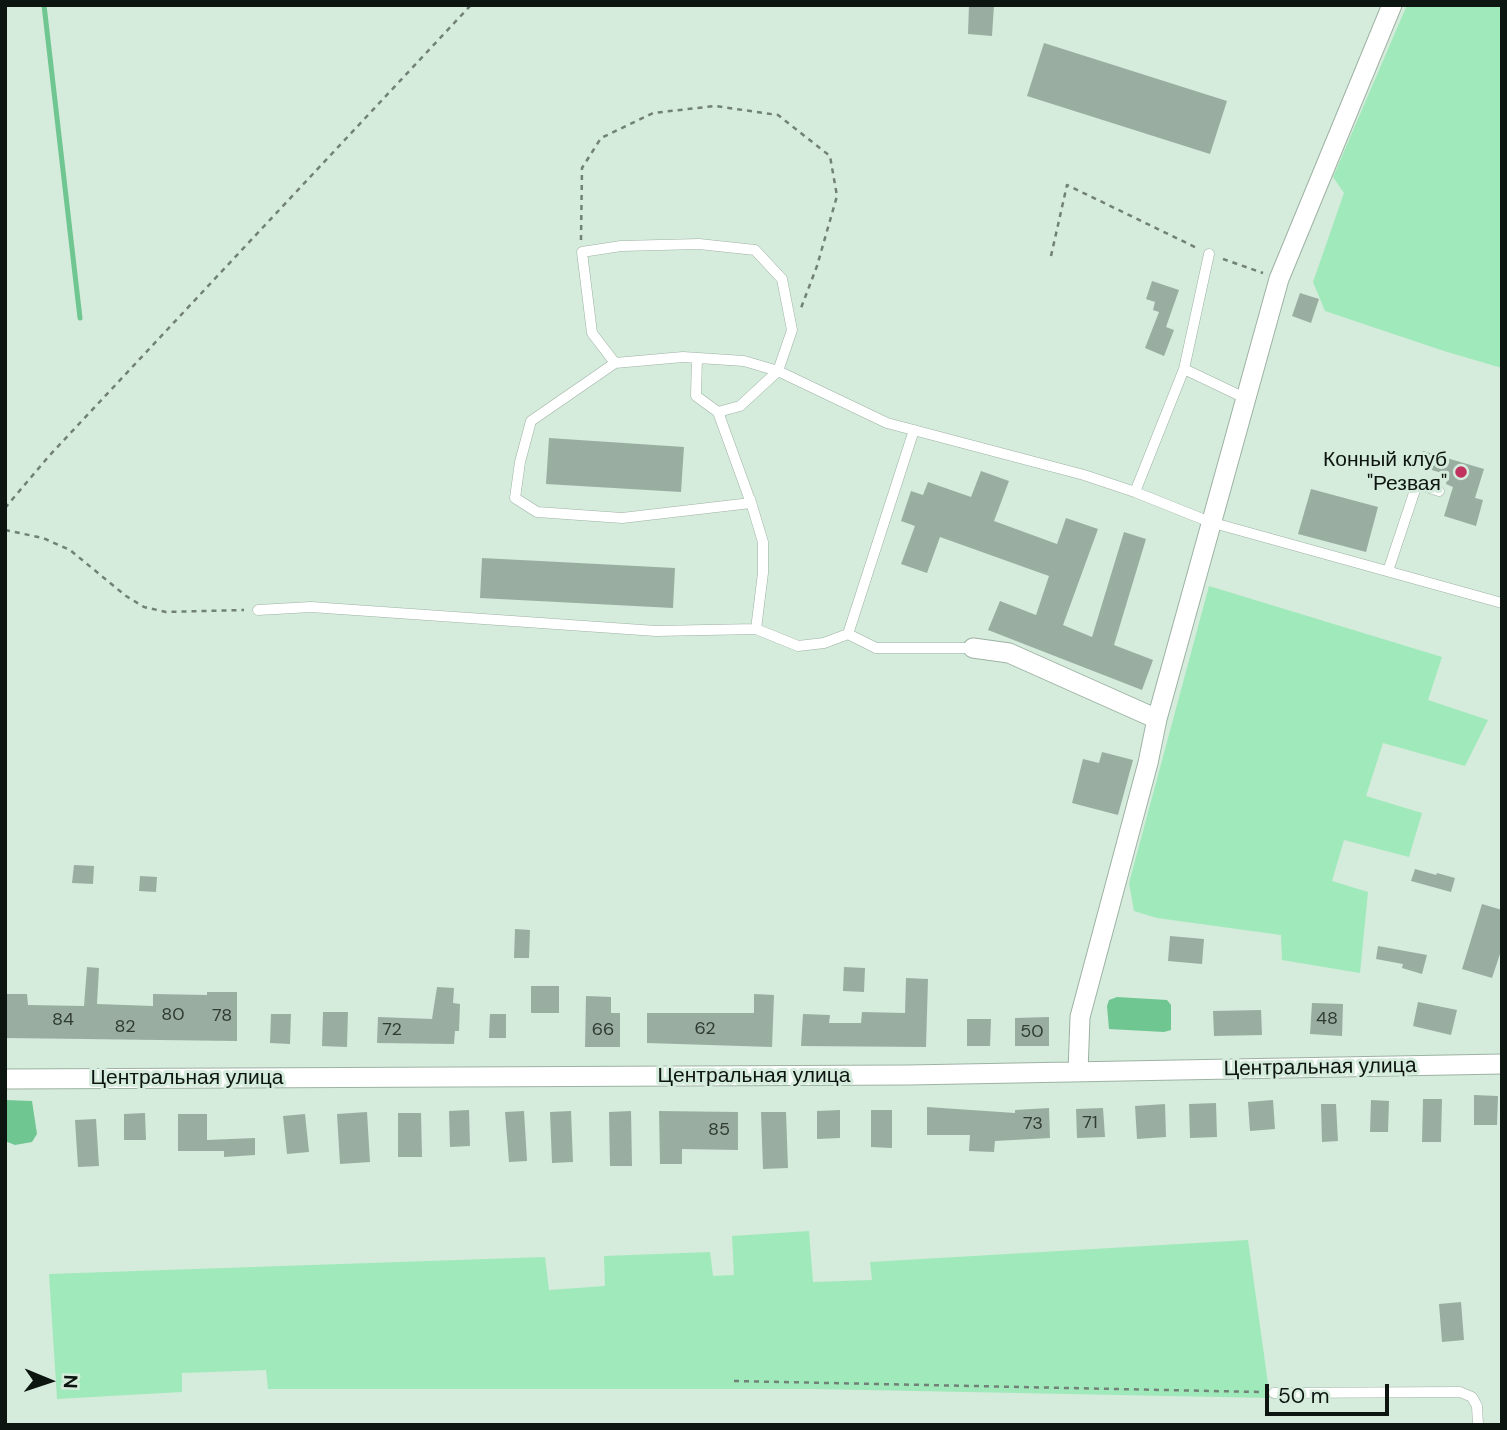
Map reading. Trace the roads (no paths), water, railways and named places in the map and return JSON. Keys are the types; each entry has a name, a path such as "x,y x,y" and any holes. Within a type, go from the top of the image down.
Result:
{"street":[{"path":"1078,1072 1080,1017 1210,522 1279,279 1392,5"},
{"path":"973,648 1009,653 1157,719"},
{"name":"Центральная улица","path":"5,1079 894,1076 1502,1064"}],"lane":[{"path":"615,363 592,333 582,252 621,246 699,244 755,250 782,279 792,330 778,371 740,406 718,412"},
{"path":"1135,492 1184,369 1209,254"},
{"path":"697,358 696,396 718,412 763,542 763,573 756,629"},
{"path":"751,503 622,518 537,512 515,498 520,463 531,421 615,363 697,358 744,361 778,371 887,423 1084,475 1210,522 1502,603"},
{"path":"1184,369 1245,398"},
{"path":"848,634 914,430"},
{"path":"1388,571 1417,484 1438,491"},
{"path":"258,610 311,607 656,631 756,629 798,646 824,643 848,634 876,648 973,648"},
{"path":"1274,1393 1460,1392 1472,1397 1477,1406 1478,1425"}],"waterway":[{"path":"44,5 80,318"}],"place":[{"name":"Конный клуб \"Резвая\"","path":"1461,472"}]}
